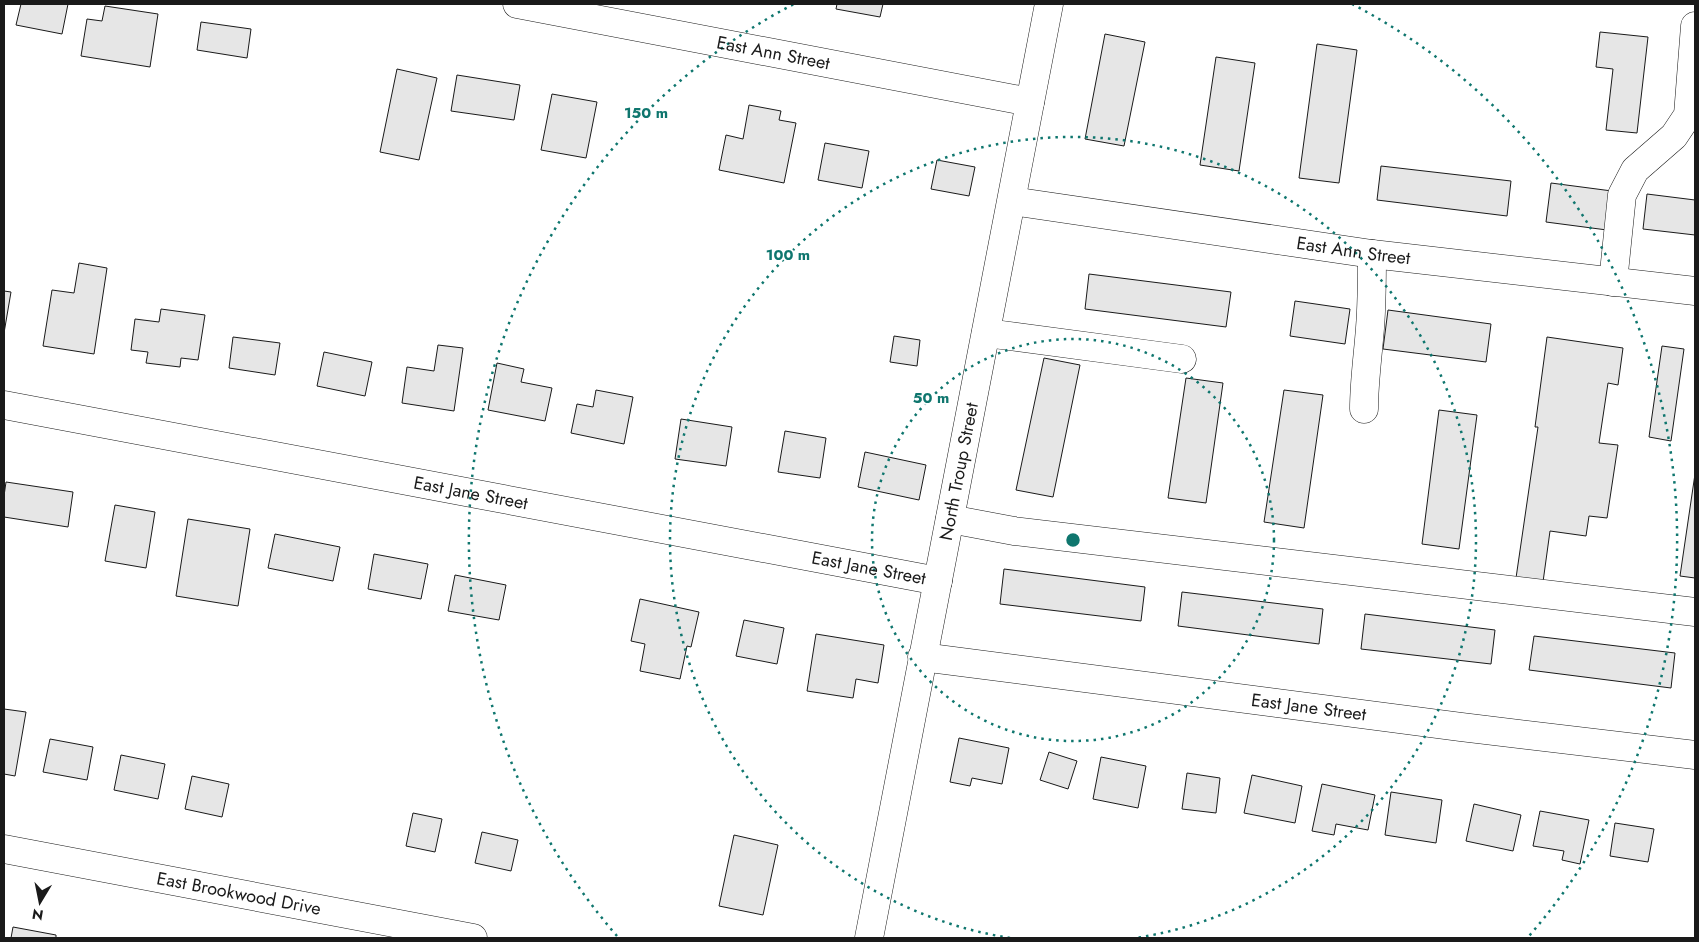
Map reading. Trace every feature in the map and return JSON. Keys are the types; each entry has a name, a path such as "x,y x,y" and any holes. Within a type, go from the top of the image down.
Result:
{"street":[{"name":"East Ann Street","path":"516,4 1030,102"},
{"name":"North Troup Street","path":"869,938 1050,4"},
{"path":"1613,282 1622,195 1635,170 1674,136 1688,115 1695,26"},
{"name":"East Ann Street","path":"1012,201 1372,254 1695,291"},
{"path":"1364,409 1364,383 1373,284 1372,254"},
{"path":"986,333 1182,359"},
{"name":"East Jane Street","path":"4,405 938,581"},
{"path":"950,519 1014,531 1695,612"},
{"name":"East Jane Street","path":"922,657 1461,727 1695,755"},
{"name":"East Brookwood Drive","path":"4,849 473,938"}],"building":[{"path":"21,4 68,4 62,34 16,25"},
{"path":"837,4 883,4 880,17 836,9"},
{"path":"105,6 158,14 150,67 81,56 87,19 102,21"},
{"path":"201,22 251,29 247,58 197,50"},
{"path":"1600,32 1648,37 1637,133 1606,130 1613,69 1596,67"},
{"path":"1105,34 1145,42 1124,146 1085,139"},
{"path":"1317,44 1357,50 1339,183 1299,178"},
{"path":"1216,57 1255,63 1239,171 1200,165"},
{"path":"397,69 437,78 419,160 380,152"},
{"path":"457,75 520,85 514,120 451,111"},
{"path":"552,94 597,102 586,158 541,150"},
{"path":"749,105 781,111 779,120 796,123 784,183 719,170 726,135 743,139"},
{"path":"825,143 869,151 862,188 818,180"},
{"path":"937,160 975,167 969,196 931,189"},
{"path":"1381,166 1511,181 1507,216 1377,200"},
{"path":"1551,183 1612,191 1607,230 1546,222"},
{"path":"1647,194 1695,200 1695,235 1643,229"},
{"path":"79,263 107,268 94,354 43,346 52,290 74,293"},
{"path":"1089,274 1231,292 1226,327 1085,309"},
{"path":"4,291 11,292 4,333"},
{"path":"1295,301 1350,309 1345,344 1290,336"},
{"path":"161,309 205,315 198,360 181,358 180,367 146,363 148,352 131,350 135,319 159,322"},
{"path":"1388,310 1491,324 1486,362 1383,349"},
{"path":"894,336 920,340 917,366 890,362"},
{"path":"233,337 280,343 275,375 229,368"},
{"path":"1547,337 1623,348 1618,385 1608,383 1599,443 1618,445 1607,518 1589,516 1586,536 1550,531 1543,582 1516,578 1538,427 1535,427"},
{"path":"438,345 463,348 454,411 402,403 407,367 434,371"},
{"path":"1662,346 1684,349 1671,441 1649,437"},
{"path":"324,352 372,362 365,396 317,386"},
{"path":"1044,358 1080,365 1053,497 1016,490"},
{"path":"497,363 524,369 521,382 552,388 545,421 488,410"},
{"path":"1186,378 1223,383 1206,503 1168,498"},
{"path":"596,390 633,397 624,444 571,433 577,404 593,407"},
{"path":"1284,390 1323,395 1304,528 1264,522"},
{"path":"1439,410 1477,415 1459,549 1422,544"},
{"path":"681,419 732,427 726,466 675,459"},
{"path":"785,431 826,438 820,478 778,472"},
{"path":"865,452 926,465 919,500 858,487"},
{"path":"1695,474 1695,578 1680,576"},
{"path":"6,482 73,492 68,527 4,517"},
{"path":"115,505 155,512 146,568 105,561"},
{"path":"188,519 250,529 238,606 176,596"},
{"path":"275,534 340,547 333,581 268,568"},
{"path":"374,554 428,564 421,599 368,589"},
{"path":"1004,569 1145,587 1141,621 1000,604"},
{"path":"455,575 506,585 499,620 448,611"},
{"path":"1182,592 1323,609 1319,644 1178,626"},
{"path":"640,599 699,612 691,647 687,646 680,679 640,671 645,644 631,641"},
{"path":"1365,614 1495,630 1491,664 1361,649"},
{"path":"744,620 784,628 777,664 736,656"},
{"path":"816,634 884,645 878,683 856,679 853,698 807,691"},
{"path":"1534,636 1675,653 1671,688 1529,670"},
{"path":"4,709 26,712 15,776 4,774"},
{"path":"959,738 1009,748 1002,784 972,778 970,786 950,782"},
{"path":"50,739 93,747 87,780 43,772"},
{"path":"1049,752 1077,761 1068,789 1040,780"},
{"path":"121,755 165,764 158,799 114,790"},
{"path":"1101,757 1146,766 1138,808 1093,799"},
{"path":"1187,773 1220,778 1216,813 1182,809"},
{"path":"1252,775 1302,786 1295,823 1244,813"},
{"path":"192,776 229,784 222,817 185,809"},
{"path":"1322,784 1375,795 1368,830 1336,824 1334,835 1312,831"},
{"path":"1391,792 1442,800 1436,843 1385,835"},
{"path":"1474,804 1521,815 1513,851 1466,841"},
{"path":"1540,811 1589,820 1580,864 1562,860 1564,851 1533,846"},
{"path":"413,813 442,819 435,852 406,846"},
{"path":"1615,823 1654,829 1648,862 1610,856"},
{"path":"482,832 518,840 511,871 475,863"},
{"path":"734,835 778,845 763,915 719,906"},
{"path":"13,927 56,935 56,938 11,938"}]}
